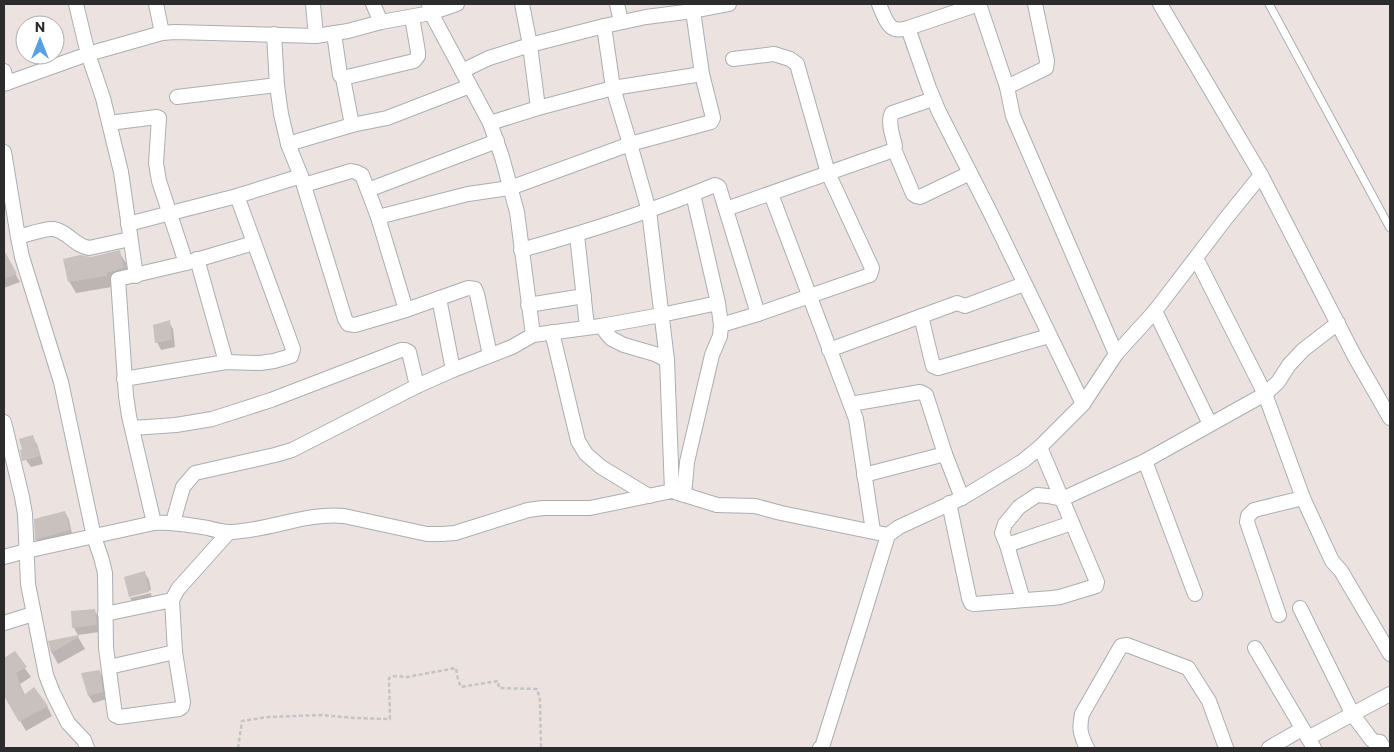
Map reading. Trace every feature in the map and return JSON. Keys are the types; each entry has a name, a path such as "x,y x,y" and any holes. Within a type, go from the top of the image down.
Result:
{"street":[{"path":"76,4 88,54 103,98 121,172 136,276"},
{"path":"156,4 162,34"},
{"path":"313,4 316,36"},
{"path":"373,4 381,22"},
{"path":"5,79 162,34 175,32 316,36 412,17 430,9 457,4"},
{"path":"522,4 530,45 538,108"},
{"path":"617,4 621,22"},
{"path":"462,71 489,58 530,45 604,26 693,7 729,4"},
{"path":"879,4 892,28 897,30 979,4 1007,87 1012,116 1116,354"},
{"path":"1007,87 1046,68 1047,61 1035,4"},
{"path":"1160,4 1261,175 1355,357 1390,418"},
{"path":"378,217 468,194 510,188 630,144 711,122 713,118 702,74 693,7"},
{"path":"430,9 490,123 497,141 517,212 533,335"},
{"path":"343,78 414,61 418,56 418,52 412,17"},
{"path":"604,26 613,88 649,211 667,360 678,493"},
{"path":"908,28 933,99 1083,404"},
{"path":"334,33 340,75 343,78 352,125"},
{"path":"274,34 280,114 288,144 302,181 348,324 355,325 406,310 468,288 475,289 490,355"},
{"path":"720,325 758,314 870,275 872,268 828,173 797,64 774,54 733,60"},
{"path":"490,123 613,88 702,74"},
{"path":"176,97 277,85"},
{"path":"288,144 352,125 387,118 470,86"},
{"path":"933,99 892,113 890,120 894,149 913,194 920,197 970,173"},
{"path":"109,123 159,118 156,162 159,180 169,213 191,261 226,362"},
{"path":"368,190 497,141"},
{"path":"726,209 894,149"},
{"path":"4,152 22,257 60,382 94,537 101,557 104,573 106,648 115,715 119,717 179,709 182,707 183,702 175,652 172,600 178,589 229,532"},
{"path":"128,224 302,181 351,171 356,172 362,175 378,217 406,310"},
{"path":"821,748 888,535 899,527 956,501 1023,461 1040,447 1083,404 1116,354 1155,312 1261,175"},
{"path":"521,250 577,235 649,211 715,184 726,209 758,314"},
{"path":"678,493 712,355 720,336 718,303 693,194"},
{"path":"771,194 856,419 873,531"},
{"path":"124,379 226,362 260,363 291,356 293,349 237,196"},
{"path":"18,238 53,229 82,247 89,248 130,239"},
{"path":"577,235 584,296 594,326 612,339 667,360"},
{"path":"154,523 126,396 118,279 136,276 254,243"},
{"path":"1196,258 1265,394 1303,498 1337,566 1390,654"},
{"path":"829,350 957,303 965,306 1024,284"},
{"path":"528,305 584,296"},
{"path":"439,298 454,370"},
{"path":"173,522 183,487 195,473 292,450 417,386 512,347 533,335 661,315 718,303"},
{"path":"1155,312 1210,424"},
{"path":"921,316 932,366 935,368 1049,336"},
{"path":"1023,600 1002,533 1005,524 1019,507 1036,495 1062,499 1145,461 1265,394 1278,382 1289,365 1303,350 1338,323"},
{"path":"552,332 578,441 586,454 601,467 649,496"},
{"path":"132,428 176,425 212,419 271,400 401,350 409,352 417,386"},
{"path":"851,404 920,392 926,395 945,454 956,501 969,598 971,603 974,604 1060,597 1096,586 1097,582 1040,447"},
{"path":"4,422 8,454 25,514 28,584 46,674 68,723 84,740 87,748"},
{"path":"864,475 945,454"},
{"path":"1145,461 1195,594"},
{"path":"4,557 154,523 173,522 229,532 278,525 313,516 330,515 344,516 427,534 442,534 455,533 528,510 542,508 590,508 649,496 678,493 717,505 755,506 888,535"},
{"path":"1279,615 1247,522 1248,516 1254,510 1303,498"},
{"path":"1007,545 1072,523"},
{"path":"105,614 172,600"},
{"path":"1300,608 1353,715 1371,739 1380,742 1384,748"},
{"path":"4,622 33,614"},
{"path":"1087,748 1081,736 1082,714 1121,646 1127,644 1188,668 1209,701 1226,748"},
{"path":"1255,648 1308,738"},
{"path":"109,667 175,652"},
{"path":"1269,748 1308,738 1390,694"}],"lane":[{"path":"1269,4 1390,228"}],"path":[{"path":"238,748 242,721 268,717 322,715 390,719 389,678 395,676 407,677 456,668 461,687 498,681 499,688 538,689 541,748"}],"building":[{"path":"4,250 17,274 4,279"},
{"path":"120,250 124,268 106,273 107,276 68,282 63,259 80,255 91,257"},
{"path":"170,320 172,340 155,343 153,325"},
{"path":"33,435 40,456 22,461 20,450 22,449 19,439"},
{"path":"65,511 70,530 35,540 34,519"},
{"path":"145,571 149,592 129,597 124,577"},
{"path":"95,609 97,625 72,628 71,611"},
{"path":"78,635 79,637 51,653 48,641"},
{"path":"15,651 27,667 16,673 24,695 34,687 48,706 19,722 4,696 4,658"},
{"path":"100,670 103,692 88,696 81,673"}]}
